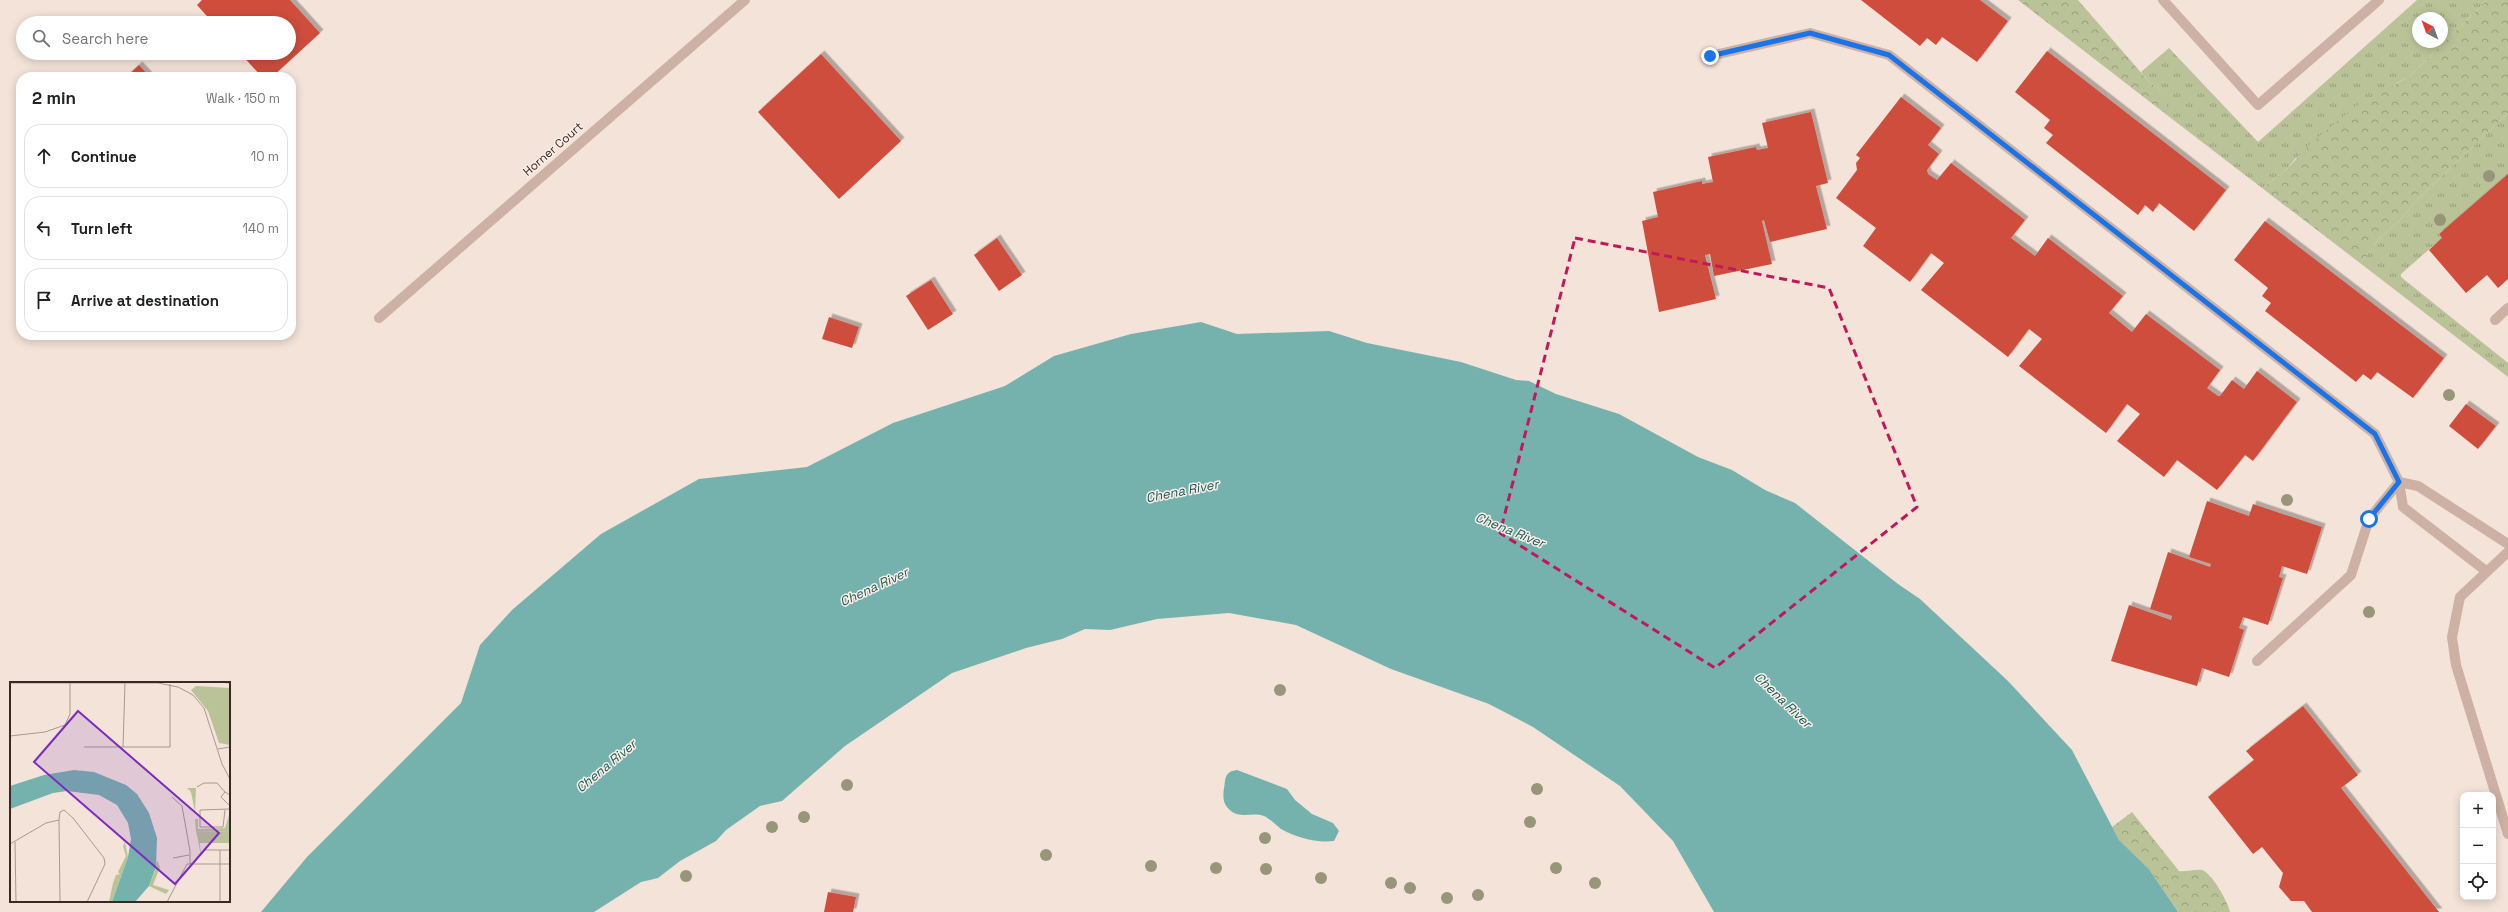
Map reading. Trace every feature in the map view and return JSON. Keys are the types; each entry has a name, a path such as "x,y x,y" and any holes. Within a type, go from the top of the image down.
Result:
{"street":[{"name":"Horner Court","path":"379,318 745,0"},
{"path":"2163,0 2258,105 2379,0"},
{"path":"1710,56 1810,33 1889,55 2375,434 2399,482 2403,507 2486,571"},
{"path":"2495,320 2508,308"},
{"path":"2399,482 2418,486 2508,544"},
{"path":"2258,661 2351,574 2369,519 2399,482"},
{"path":"2508,552 2460,597 2452,637 2456,666 2508,834"}],"highlighted area":[{"path":"1575,238 1829,288 1917,507 1715,668 1500,533"}],"green space":[{"path":"2018,0 2078,0 2151,84 2158,88 2168,108 2163,112"},
{"path":"2417,0 2487,0 2448,38 2448,12 2412,12 2412,48 2438,48 2410,76 2395,84 2295,159 2286,170 2262,188 2163,112 2167,108 2158,88 2151,84 2141,72 2169,48 2258,142"},
{"path":"2487,0 2508,0 2508,113 2416,201 2399,221 2380,238 2360,263 2262,188 2286,170 2311,143 2356,106 2410,76 2438,48 2448,48 2448,38"},
{"path":"2508,113 2508,174 2439,234 2442,238 2401,274 2401,277 2508,363 2508,377 2360,263 2380,238 2399,221 2416,201"},
{"path":"2132,812 2179,871 2202,870 2210,876 2223,895 2230,912 2178,912 2149,869 2119,840 2112,827"}],"water":[{"name":"Chena River","path":"1201,322 1237,334 1329,331 1367,343 1461,362 1516,380 1529,381 1556,394 1619,414 1698,457 1732,470 1765,490 1795,503 1898,584 1920,599 2008,681 2072,750 2119,840 2149,869 2178,912 1714,912 1673,841 1620,786 1533,727 1489,704 1391,669 1296,625 1229,613 1157,619 1110,630 1085,629 1062,639 1026,648 952,673 845,746 782,801 760,806 726,830 716,841 680,861 658,878 641,882 594,912 261,912 307,857 461,703 480,645 512,610 601,534 699,479 807,467 893,423 1005,386 1054,356 1131,334"},
{"path":"1237,770 1287,789 1295,800 1312,814 1333,823 1339,831 1334,841 1320,841 1300,837 1281,829 1264,816 1254,814 1240,815 1231,811 1224,801 1223,795 1225,781 1226,776 1229,773"}],"building":[{"path":"202,0 290,0 320,33 296,55 296,16 207,16 197,5"},
{"path":"1861,0 1980,0 2008,21 1977,62 1942,37 1936,45 1927,38 1920,46"},
{"path":"2047,51 2226,190 2194,231 2159,203 2153,212 2145,205 2138,215 2046,143 2053,135 2044,128 2050,120 2015,92"},
{"path":"821,54 901,141 839,199 758,112"},
{"path":"246,60 291,60 277,72 257,72"},
{"path":"139,65 145,72 131,72"},
{"path":"1901,97 1941,128 1928,145 1939,154 1927,170 1928,174 1937,180 1951,163 2025,220 2011,238 2035,256 2048,238 2123,296 2109,313 2132,332 2146,314 2220,370 2207,388 2218,396 2220,396 2232,380 2244,389 2257,371 2297,402 2253,461 2245,455 2217,490 2177,460 2164,477 2117,441 2140,414 2127,404 2106,433 2019,366 2042,339 2029,329 2008,357 1921,290 1944,263 1931,253 1910,282 1863,246 1876,228 1836,198 1857,170 1856,163 1860,158 1856,155"},
{"path":"1811,112 1828,183 1816,186 1827,229 1770,242 1764,220 1762,221 1772,264 1714,276 1710,254 1705,255 1716,299 1659,312 1642,221 1658,217 1653,192 1702,181 1702,184 1713,182 1708,157 1756,147 1757,150 1768,148 1762,123"},
{"path":"2508,174 2508,279 2498,288 2487,275 2466,293 2429,250 2442,238 2439,234"},
{"path":"2265,221 2444,358 2413,398 2377,372 2371,380 2363,374 2356,382 2265,311 2271,303 2262,296 2268,288 2234,260"},
{"path":"997,238 1022,275 999,291 974,255"},
{"path":"931,280 953,314 928,330 906,296"},
{"path":"829,317 859,327 852,348 822,339"},
{"path":"2466,404 2496,426 2478,449 2449,426"},
{"path":"2207,501 2249,516 2253,504 2322,527 2307,574 2282,566 2279,577 2283,578 2268,625 2243,617 2239,628 2244,630 2229,677 2202,668 2197,686 2111,661 2129,605 2171,620 2172,616 2150,609 2168,552 2210,567 2211,564 2189,557"},
{"path":"2303,706 2358,775 2341,788 2439,912 2312,912 2304,901 2291,901 2279,887 2283,873 2262,847 2253,854 2208,797 2254,760 2246,751"},
{"path":"828,892 856,897 853,912 824,912"}],"route":[{"path":"1710,56 1810,33 1889,55 2375,434 2399,482 2369,519"}]}
